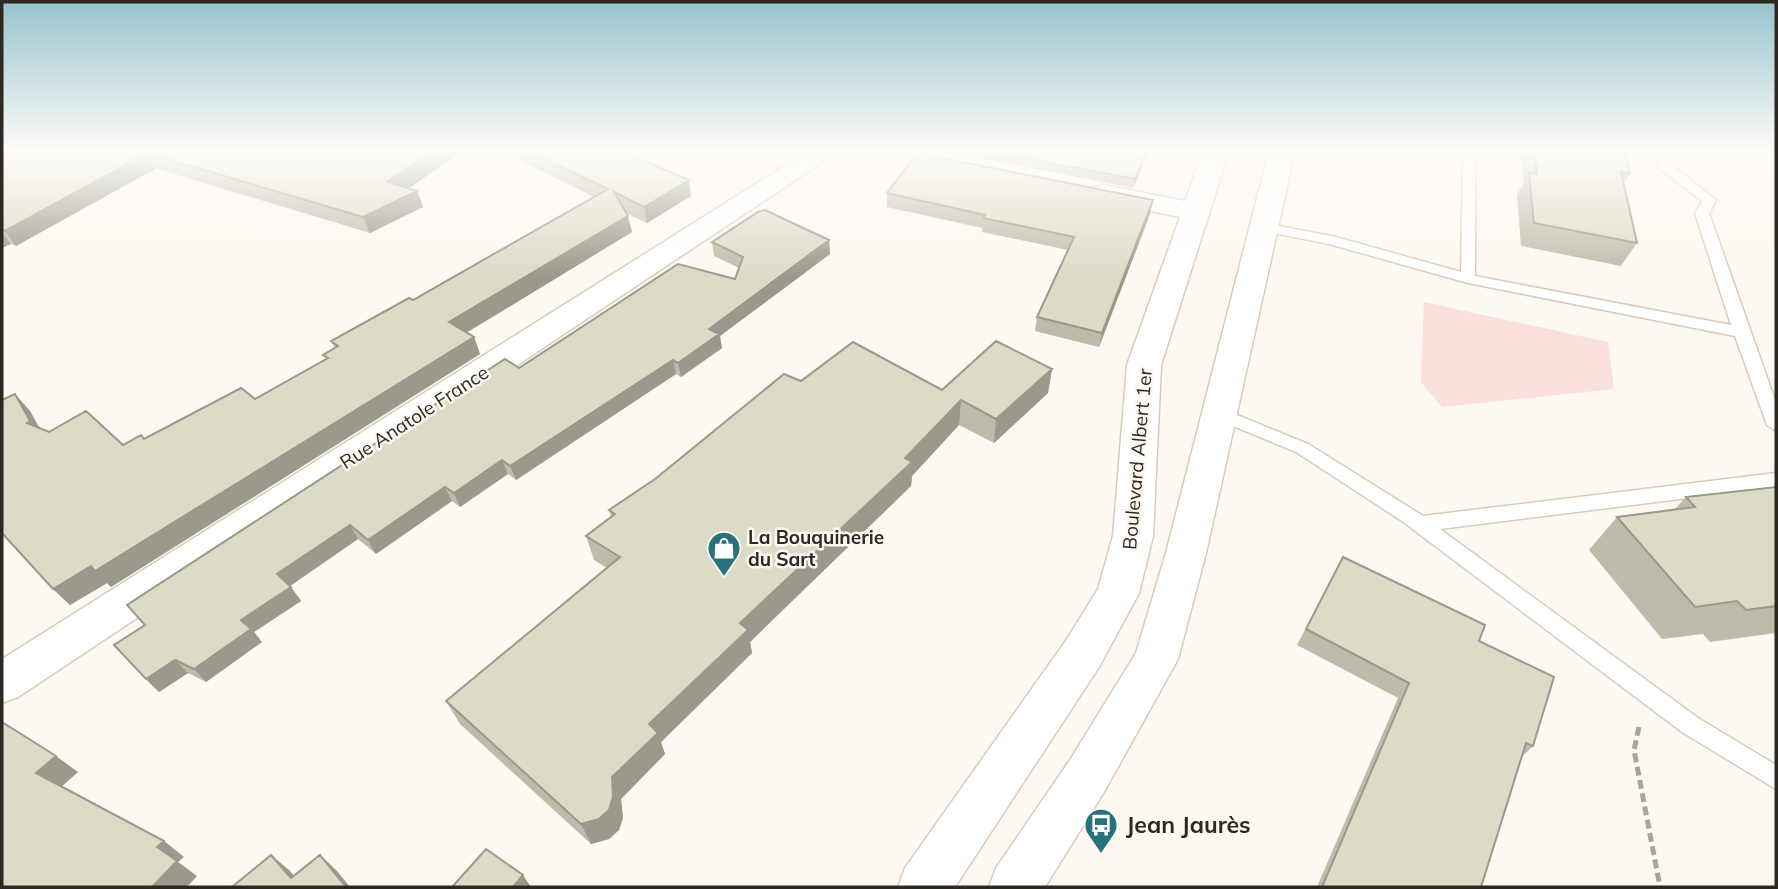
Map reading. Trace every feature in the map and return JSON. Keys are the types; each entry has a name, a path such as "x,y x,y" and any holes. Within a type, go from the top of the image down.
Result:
{"street":[{"name":"Rue Anatole France","path":"2,683 762,192"},
{"path":"1100,192 1196,212"},
{"name":"Boulevard Albert 1er","path":"925,887 1083,653 1118,593 1133,536 1144,365 1202,192"},
{"path":"1015,887 1087,776 1156,659 1186,553 1272,192"}],"lane":[{"path":"1468,279 1469,192"},
{"path":"1699,192 1709,200 1702,214 1741,332 1776,425"},
{"path":"1264,227 1331,240 1468,279 1741,332"},
{"path":"1220,414 1302,448 1420,524 1690,725 1776,778"},
{"path":"1420,524 1776,480"}],"path":[{"path":"1647,693 1633,750 1660,887"}],"shaded area":[{"path":"1424,302 1608,342 1614,389 1442,407 1421,382"}],"building":[{"path":"2,192 76,192 5,231 2,229"},
{"path":"280,192 414,192 363,217"},
{"path":"602,192 614,192 628,216 449,322 474,337 95,571 91,566 53,589 2,533 2,400 15,394 30,421 27,423 49,432 86,411 123,445 141,435 144,439 241,388 255,399 328,358 323,355 338,346 331,341 409,298 413,300"},
{"path":"615,192 668,192 644,207"},
{"path":"1115,192 1153,200 1102,333 1037,317 1074,237 983,218 985,215 887,193"},
{"path":"1531,192 1626,192 1637,243 1534,223"},
{"path":"765,210 829,240 709,329 719,334 678,363 673,360 510,466 502,460 454,493 445,487 368,540 350,525 277,574 291,587 241,620 251,629 194,669 175,660 146,679 114,645 145,625 127,605 505,359 519,368 678,264 735,279 743,257 712,242"},
{"path":"996,341 1052,369 996,419 961,400 905,458 912,462 740,623 748,630 649,724 658,733 612,777 613,797 609,810 599,819 581,824 446,701 620,557 586,536 615,514 609,510 655,479 784,374 801,381 853,342 942,390"},
{"path":"1776,487 1776,606 1746,610 1737,601 1695,607 1617,517 1695,507 1686,497"},
{"path":"1343,557 1485,625 1479,641 1554,677 1533,746 1526,743 1481,887 1322,887 1409,683 1306,629"},
{"path":"2,722 56,756 36,773 164,841 157,847 177,861 152,887 2,887"},
{"path":"486,849 523,875 513,887 452,887"},
{"path":"271,855 291,878 320,855 346,887 232,887"}],"place":[{"name":"La Bouquinerie du Sart","path":"724,578"},
{"name":"Jean Jaurès","path":"1101,855"}]}
